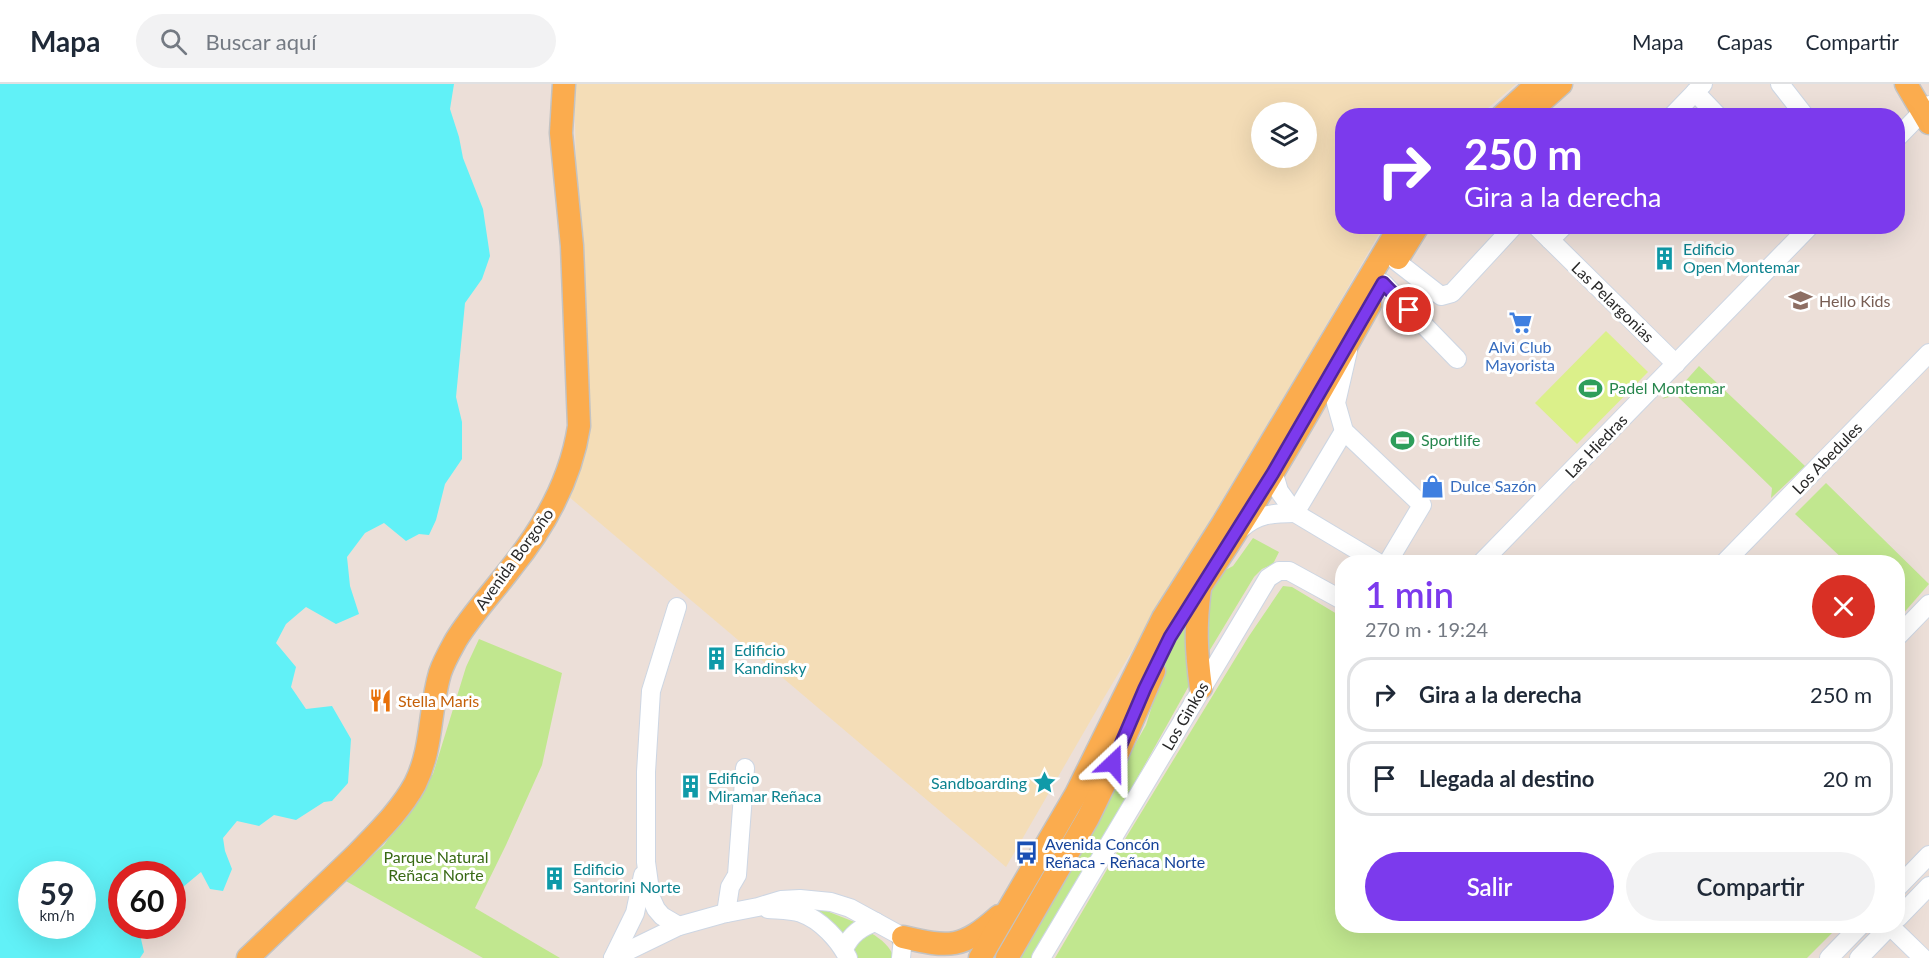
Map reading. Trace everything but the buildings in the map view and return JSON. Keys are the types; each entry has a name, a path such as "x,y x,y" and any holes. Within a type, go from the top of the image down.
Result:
{"main road":[{"name":"Avenida Borgoño","path":"248,958 364,846 398,807 414,784 425,759 440,672 448,655 479,608 539,529 561,492 575,452 578,414 573,246 561,133 564,84"},
{"path":"1511,108 1537,84"},
{"path":"1534,108 1561,84"},
{"path":"1906,84 1927,113"},
{"path":"1007,958 1021,910 1163,618 1395,234"},
{"path":"980,958 1021,910 1088,818 1170,637 1273,473 1413,234"},
{"path":"1200,588 1195,622 1195,643 1201,688"},
{"path":"902,948 958,942 976,936 1021,910"},
{"path":"902,948 926,958"}],"street":[{"path":"1780,84 1799,108"},
{"path":"1680,108 1699,88 1713,108"},
{"path":"1905,131 1927,113"},
{"path":"1396,261 1441,296 1452,293 1507,234"},
{"name":"Las Pelargonias","path":"1544,234 1676,364"},
{"path":"1550,240 1556,234"},
{"name":"Las Hiedras","path":"1489,555 1802,234"},
{"path":"1383,283 1457,359"},
{"path":"1350,340 1336,403 1344,431 1422,505 1392,555"},
{"name":"Los Abedules","path":"1732,555 1929,353"},
{"path":"1295,513 1344,431"},
{"path":"1267,449 1279,491 1295,513 1365,555"},
{"path":"1237,532 1249,521 1264,514 1295,513"},
{"name":"Los Ginkos","path":"1041,958 1268,578 1273,573 1288,571 1335,596"},
{"path":"1905,629 1929,604"},
{"path":"678,607 651,691 646,772 646,862 651,898 656,909 662,916 680,926"},
{"path":"726,913 730,887 737,875 745,768"},
{"path":"1905,880 1929,855"},
{"path":"613,958 635,913 646,862"},
{"path":"1905,911 1929,886"},
{"path":"613,958 680,926 781,900 800,899 831,902 850,908 876,922 902,948"},
{"path":"758,907 801,913 833,936 846,953 855,932 876,922"},
{"path":"1829,958 1853,933"},
{"path":"1859,958 1883,933"},
{"path":"1897,933 1923,958"}],"green space":[{"name":"Padel Montemar","path":"1606,331 1648,372 1577,444 1535,403"},
{"path":"1699,366 1805,466 1771,498 1772,488 1676,395 1662,399 1681,386"},
{"path":"1826,483 1899,555 1839,555 1795,514"},
{"path":"1253,538 1279,552 1273,564 1262,569 1254,577 1202,663 1201,601 1218,574 1233,566"},
{"path":"1905,560 1929,584 1905,611"},
{"path":"1283,586 1292,587 1335,613 1335,933 1832,933 1807,958 1055,958 1249,636"},
{"path":"1189,621 1191,682 1115,818 1031,958 1015,958 1146,725 1169,652"},
{"name":"Parque Natural Reñaca Norte","path":"479,639 562,673 542,765 475,908 560,958 483,958 344,880 384,845 433,774 466,667"},
{"path":"802,907 819,908 857,923 842,940"},
{"path":"871,933 885,944 894,958 857,958 852,945"}],"sand":[{"path":"574,84 1516,84 1488,108 1335,108 1335,234 1379,234 1006,867 568,496 577,200"}],"water":[{"path":"0,84 454,84 450,109 463,158 483,209 490,256 482,279 465,303 456,397 462,422 462,459 445,484 436,520 429,535 419,534 406,541 384,523 365,533 347,557 350,586 359,614 336,624 306,607 286,624 276,643 296,667 291,687 306,709 332,706 351,739 348,783 332,801 324,802 296,820 274,815 259,826 237,821 223,838 232,869 223,891 210,889 201,872 186,884 186,861 108,861 108,939 141,939 144,952 140,958 0,958"}],"place":[{"name":"Edificio Open Montemar","path":"1665,258"},
{"name":"Hello Kids","path":"1801,301"},
{"name":"Alvi Club Mayorista","path":"1520,322"},
{"name":"Padel Montemar","path":"1591,388"},
{"name":"Sportlife","path":"1403,440"},
{"name":"Dulce Sazón","path":"1432,486"},
{"name":"Edificio Kandinsky","path":"716,659"},
{"name":"Stella Maris","path":"380,701"},
{"name":"Sandboarding","path":"1045,783"},
{"name":"Edificio Miramar Reñaca","path":"690,787"},
{"name":"Avenida Concón Reñaca - Reñaca Norte","path":"1027,853"},
{"name":"Edificio Santorini Norte","path":"555,878"}],"route":[{"path":"1113,763 1170,637 1273,473 1383,283 1409,310"}]}
